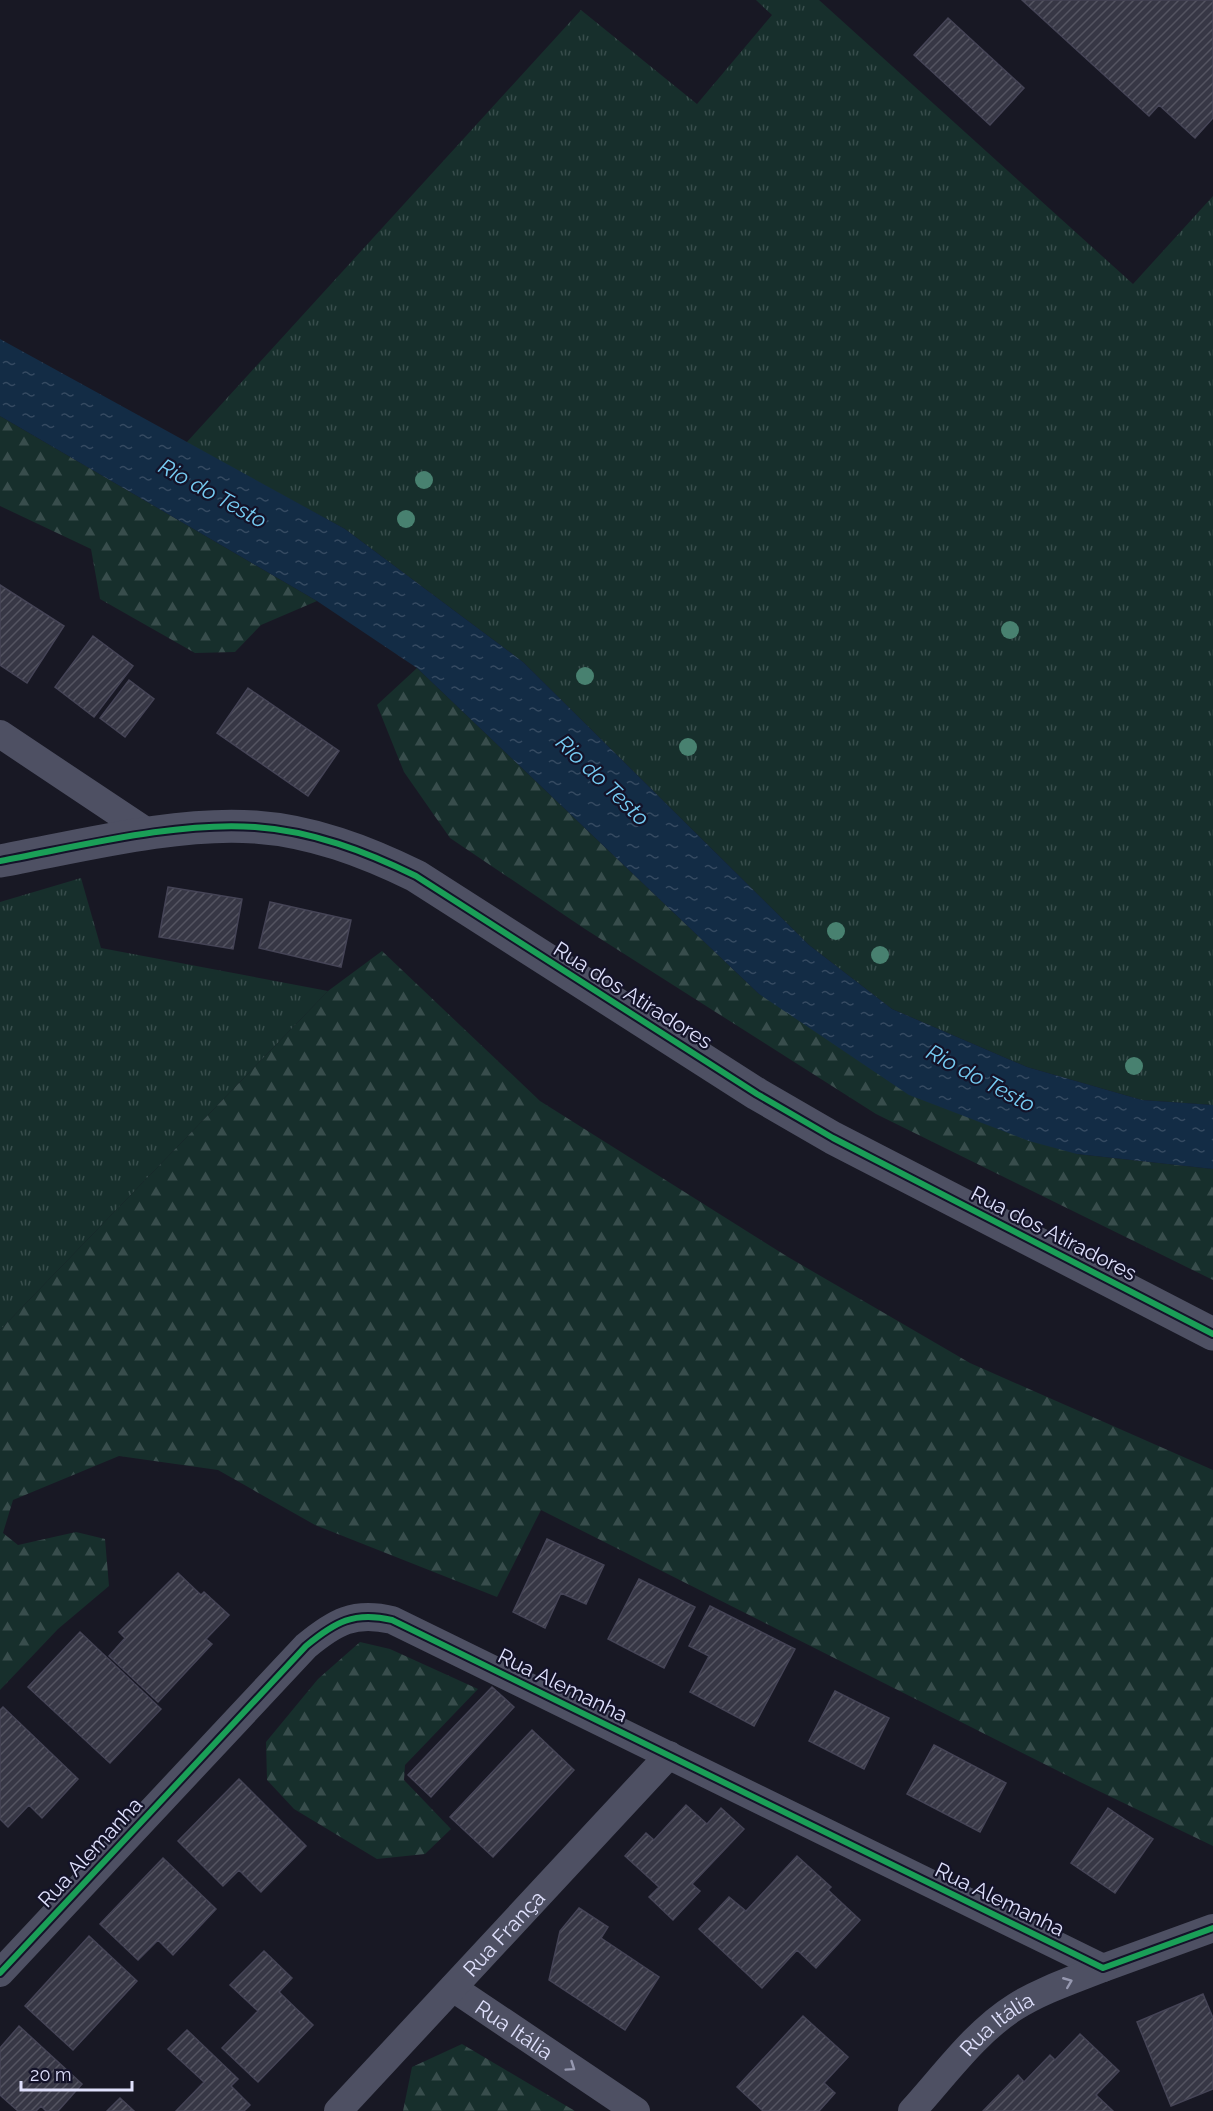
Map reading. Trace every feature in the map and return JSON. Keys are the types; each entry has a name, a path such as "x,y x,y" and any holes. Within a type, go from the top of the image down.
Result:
{"street":[{"path":"0,734 150,834"},
{"name":"Rua dos Atiradores","path":"0,861 150,834 254,826 302,834 368,852 416,876 758,1094 833,1138 1213,1334"},
{"name":"Rua Alemanha","path":"0,1973 306,1646 327,1629 347,1620 369,1615 392,1620 1103,1968"},
{"name":"Rua França","path":"339,2111 669,1755"},
{"path":"1103,1968 1213,1928"},
{"name":"Rua Itália","path":"912,2111 990,2027 1014,2008 1042,1992 1103,1968"},
{"name":"Rua Itália","path":"453,1988 636,2111"}],"green space":[{"path":"756,0 819,0 1133,284 1213,196 1213,1105 1142,1100 1027,1067 892,1009 809,945 523,662 345,529 186,443 581,10 697,104 772,15"},
{"path":"0,416 317,601 261,625 235,652 195,653 100,599 91,549 0,506"},
{"path":"417,668 759,994 1077,1154 1213,1169 1213,1280 876,1114 585,929 450,838 404,772 377,705"},
{"path":"81,878 101,948 328,991 0,1330 0,902"},
{"path":"382,951 540,1101 788,1257 970,1363 1213,1470 1213,1846 1078,1781 541,1510 497,1597 315,1525 218,1470 119,1456 13,1500 3,1533 18,1545 76,1532 105,1539 109,1586 58,1629 0,1690 0,1330 328,991"},
{"path":"360,1642 390,1649 478,1689 405,1765 404,1780 451,1829 425,1854 377,1859 294,1809 267,1780 266,1742 318,1679"},
{"path":"462,2044 575,2111 403,2111 412,2067"}],"water":[{"name":"Rio do Testo","path":"0,339 345,529 523,662 809,945 892,1009 1027,1067 1142,1100 1213,1105 1213,1169 1077,1154 1029,1141 909,1095 759,994 417,668 317,601 0,416"}],"building":[{"path":"1022,0 1213,0 1213,118 1195,138 1159,105 1149,116"},
{"path":"948,18 1024,88 990,125 914,55"},
{"path":"0,585 64,626 27,683 0,665"},
{"path":"93,636 133,666 94,717 55,687"},
{"path":"129,680 154,699 125,737 100,718"},
{"path":"248,688 339,751 308,796 217,733"},
{"path":"168,887 242,899 233,949 159,937"},
{"path":"270,902 351,920 341,967 259,948"},
{"path":"547,1539 604,1565 586,1604 561,1593 545,1628 513,1612"},
{"path":"178,1573 201,1595 204,1592 229,1615 206,1639 212,1644 158,1702 109,1656 125,1638 119,1632"},
{"path":"639,1579 695,1607 664,1668 608,1639"},
{"path":"710,1606 795,1649 754,1726 690,1692 709,1656 689,1646"},
{"path":"80,1632 161,1709 110,1763 28,1687"},
{"path":"492,1687 514,1707 431,1797 408,1775"},
{"path":"835,1691 889,1718 864,1769 809,1741"},
{"path":"3,1707 78,1779 42,1818 29,1805 8,1827 0,1819 0,1710"},
{"path":"532,1730 574,1770 493,1857 450,1817"},
{"path":"934,1745 1006,1783 980,1832 907,1794"},
{"path":"239,1779 306,1846 261,1892 239,1870 223,1886 178,1841"},
{"path":"686,1805 707,1824 721,1808 744,1829 692,1884 700,1891 673,1920 649,1897 659,1887 625,1856 646,1833 654,1840"},
{"path":"1108,1808 1153,1839 1115,1893 1071,1863"},
{"path":"797,1856 831,1887 828,1890 860,1920 816,1968 797,1950 762,1988 699,1929 729,1897 746,1911"},
{"path":"163,1858 216,1909 173,1955 158,1940 138,1960 100,1924"},
{"path":"579,1908 608,1927 601,1938 659,1977 625,2030 549,1980 560,1931"},
{"path":"89,1936 137,1981 73,2050 25,2006"},
{"path":"264,1951 292,1978 279,1992 313,2025 258,2082 222,2048 258,2011 230,1985"},
{"path":"1203,1994 1213,2018 1213,2089 1171,2106 1137,2022"},
{"path":"803,2016 848,2057 824,2083 835,2093 819,2111 763,2111 737,2087"},
{"path":"19,2026 82,2084 58,2111 46,2111 41,2106 36,2111 18,2111 0,2095 0,2048"},
{"path":"187,2030 238,2079 231,2086 250,2105 244,2111 176,2111 204,2082 168,2049"},
{"path":"1080,2034 1119,2071 1096,2095 1113,2111 983,2111 1018,2075 1024,2082 1050,2055 1055,2060"},
{"path":"120,2098 134,2111 107,2111"}],"cycle path":[{"path":"0,861 127,836 225,826 276,829 297,833 377,858 416,876 757,1094 833,1138 1213,1334"},
{"path":"0,1973 306,1646 336,1625 367,1617 392,1620 1103,1968 1213,1928"}]}
